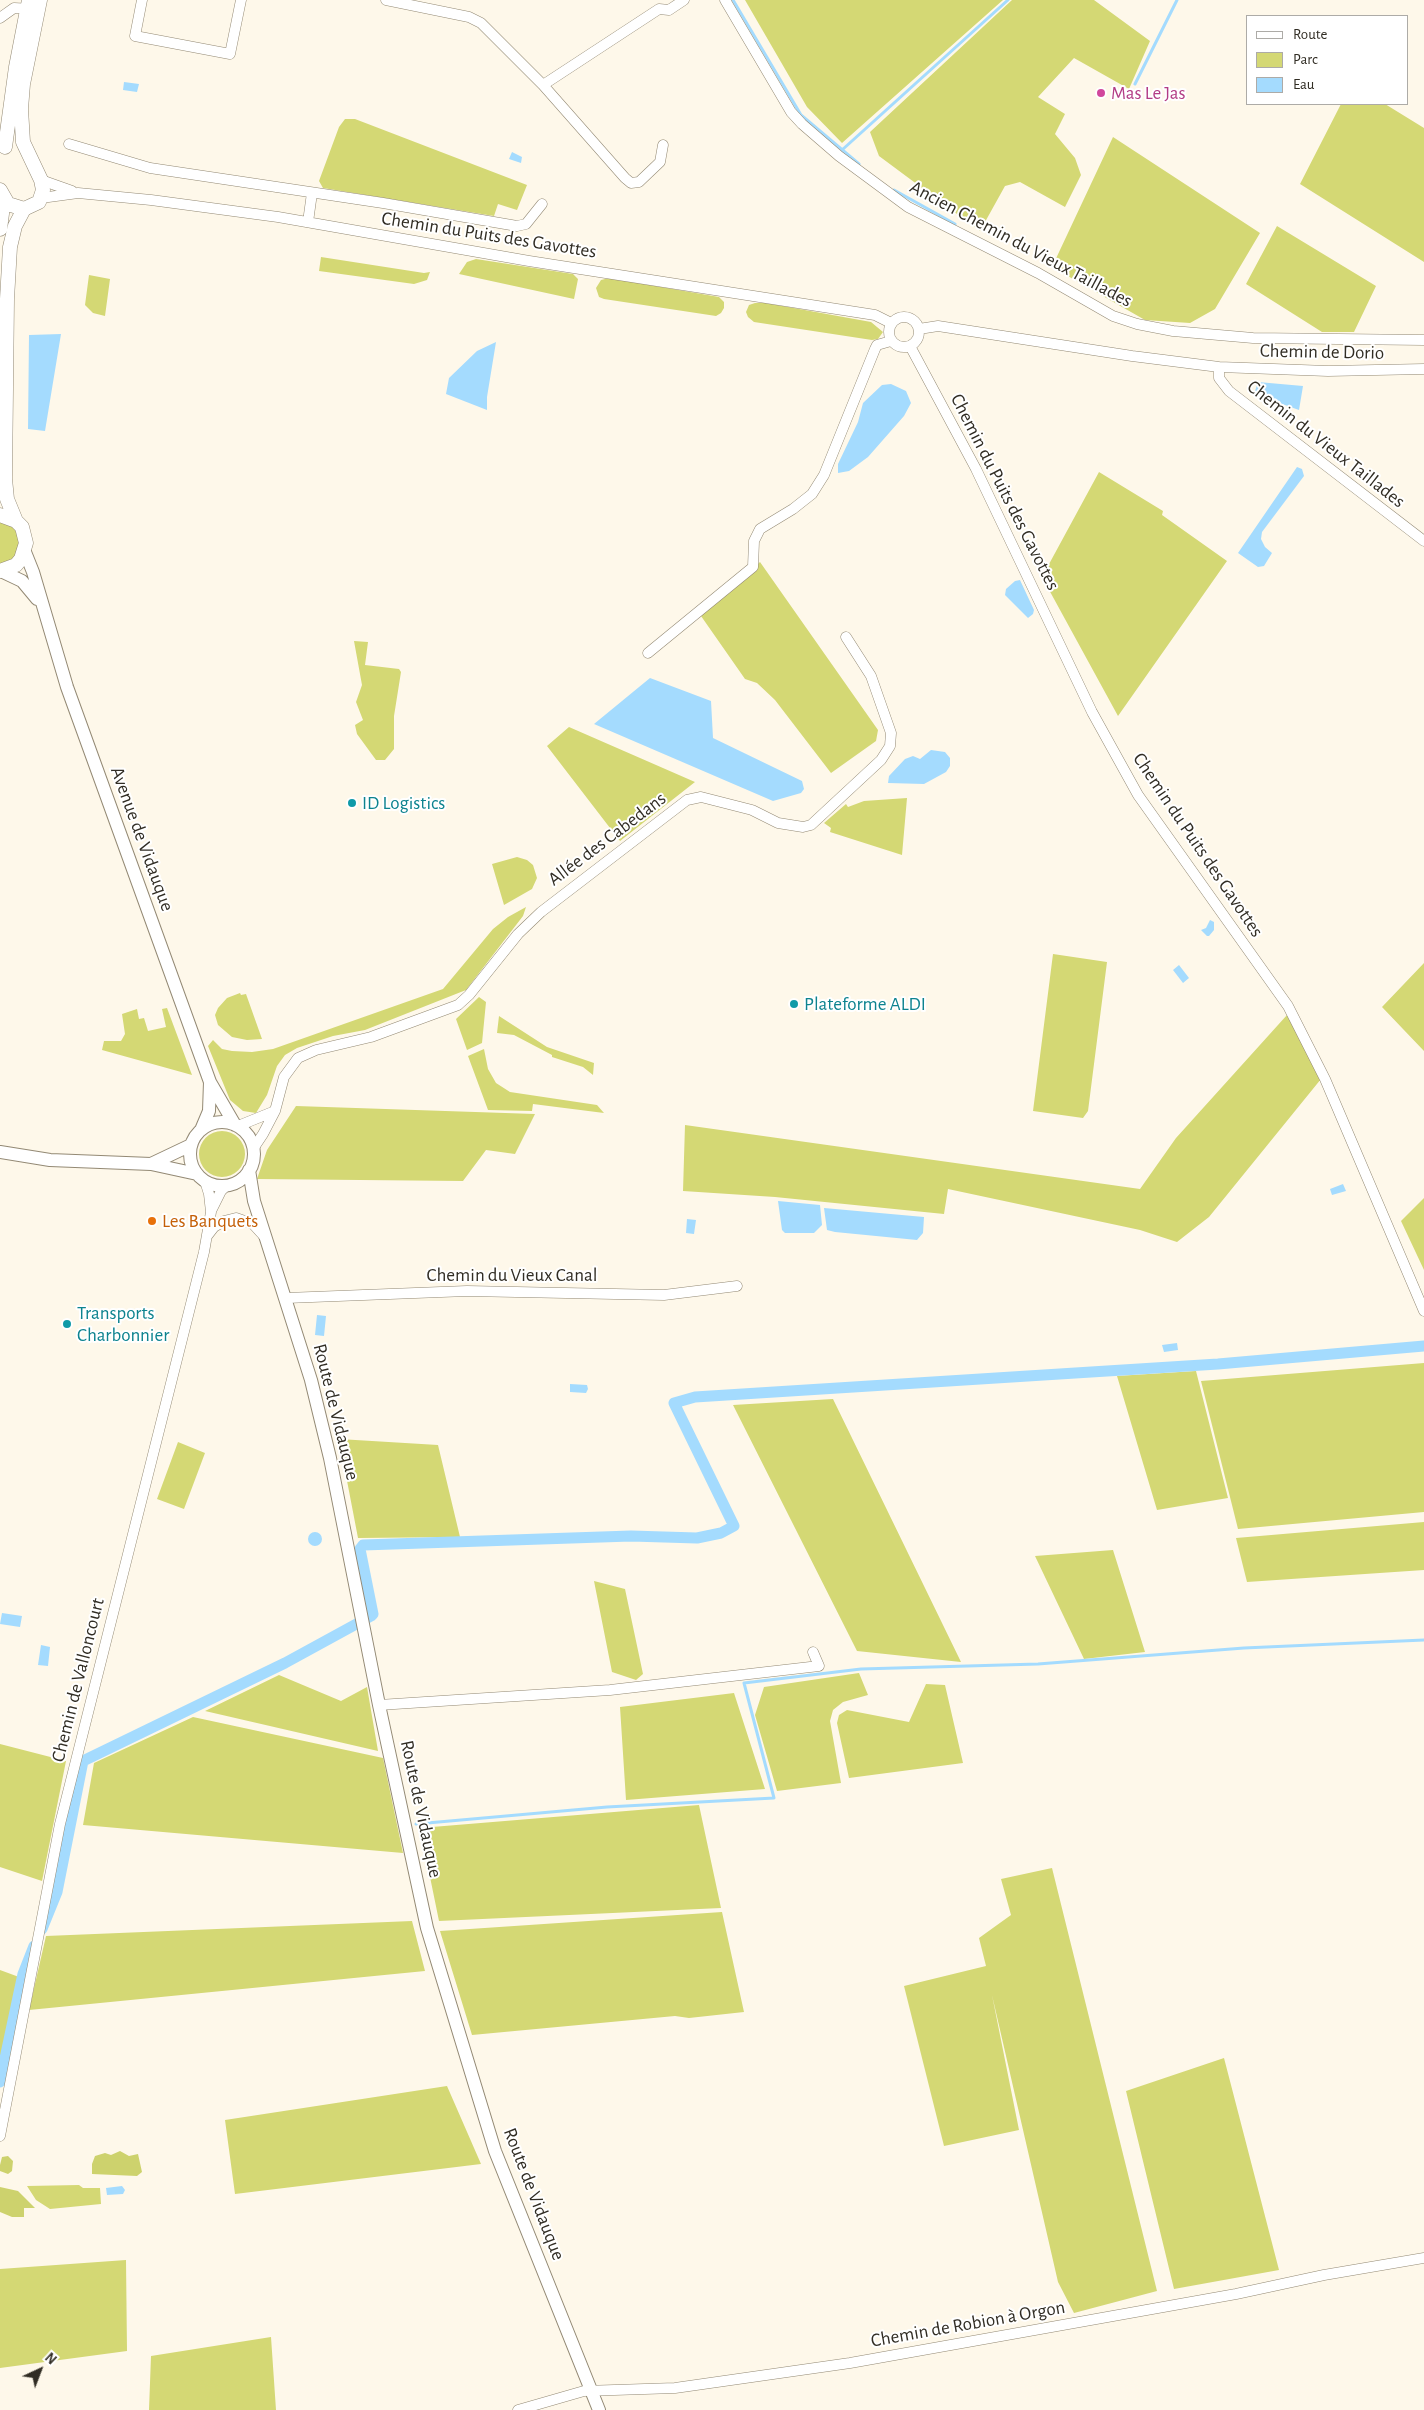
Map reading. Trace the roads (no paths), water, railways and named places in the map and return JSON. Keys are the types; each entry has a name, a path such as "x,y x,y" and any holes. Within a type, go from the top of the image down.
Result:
{"main road":[{"path":"25,150 15,146 2,148 16,67 34,5"},
{"path":"2,194 15,208 24,209 35,205 41,198 43,190 41,180 25,150 22,127 22,101 34,5"},
{"path":"0,229 2,194"},
{"path":"0,571 16,565 25,552 25,535 16,521 7,499 5,478 7,299 10,247 15,226 24,209"},
{"path":"0,515 16,521"}],"street":[{"path":"142,0 135,36 230,54 241,0"},
{"path":"386,0 469,17 481,23 543,85 625,178 632,182 639,182 660,162 663,145"},
{"path":"543,85 659,9 669,10 684,0"},
{"name":"Ancien Chemin du Vieux Taillades","path":"725,0 792,112 802,124 839,156 908,207 1038,273 1112,316 1137,324 1173,331 1253,338 1424,340"},
{"path":"0,18 14,8 34,5"},
{"path":"69,144 150,168 517,226 526,224 542,204"},
{"name":"Chemin du Puits des Gavottes","path":"41,180 78,193"},
{"name":"Chemin du Puits des Gavottes","path":"41,198 78,193 151,200 308,222 529,261 875,315 891,323"},
{"path":"308,222 312,193"},
{"path":"907,317 915,321 919,329 916,341 910,346 899,347 891,340 888,332 891,323 898,318 907,317"},
{"name":"Chemin de Dorio","path":"919,329 938,326 1132,356 1219,367 1328,371 1424,369"},
{"path":"648,653 752,567 754,541 760,529 793,509 812,494 824,475 875,348 881,343 891,340"},
{"name":"Chemin du Puits des Gavottes","path":"910,346 976,469 1092,712 1138,795 1288,1006 1325,1079 1424,1311"},
{"name":"Chemin du Vieux Taillades","path":"1219,367 1219,378 1229,391 1424,541"},
{"name":"Avenue de Vidauque","path":"25,552 67,687 210,1082 237,1126"},
{"name":"Avenue de Vidauque","path":"0,571 22,581 43,607"},
{"name":"Allée des Cabedans","path":"275,1111 284,1077 298,1058 316,1050 371,1037 458,1005 518,934 541,912 687,800 701,797 752,810 778,823 803,827 811,825 881,760 890,746 890,733 871,676 846,637"},
{"name":"Avenue de Vidauque","path":"201,1130 209,1111 210,1082"},
{"path":"237,1126 275,1111"},
{"path":"253,1149 275,1111"},
{"path":"0,1152 50,1160 151,1164 201,1178 215,1185 229,1185 239,1181 249,1170 253,1160 253,1149 248,1136 237,1126 224,1122 211,1124 201,1130 191,1145 190,1160 201,1178"},
{"path":"151,1164 191,1145"},
{"name":"Route de Vidauque","path":"249,1170 254,1201 311,1380 330,1458 379,1705 427,1928 492,2142 594,2391 599,2410"},
{"name":"Chemin de Valloncourt","path":"201,1178 209,1194 211,1212"},
{"path":"229,1185 245,1192 254,1201"},
{"name":"Chemin de Valloncourt","path":"0,2136 60,1824 211,1212 221,1191 229,1185"},
{"path":"206,1237 219,1224 236,1218 253,1224 267,1239"},
{"name":"Chemin du Vieux Canal","path":"286,1298 467,1291 664,1295 736,1286"},
{"path":"379,1705 610,1690 819,1666 813,1652"},
{"name":"Chemin de Robion à Orgon","path":"518,2410 584,2390 675,2388 850,2363 1236,2294 1324,2275 1424,2258"}],"water":[{"path":"124,82 139,84 137,92 123,90"},
{"path":"512,152 522,157 521,163 509,159"},
{"path":"61,334 45,431 28,429 29,335"},
{"path":"496,342 487,397 487,410 446,394 449,378 477,351"},
{"path":"1258,382 1303,386 1299,410 1254,394"},
{"path":"891,384 906,391 911,403 904,416 868,457 849,471 838,473 838,464 858,422 863,403 882,385"},
{"path":"1297,467 1302,469 1304,476 1262,532 1261,539 1265,547 1272,553 1264,566 1258,567 1238,553"},
{"path":"1020,580 1034,610 1033,614 1028,618 1005,595 1006,589 1015,581"},
{"path":"650,678 711,701 713,738 802,781 804,789 801,793 773,801 594,724"},
{"path":"931,750 945,752 950,758 950,766 946,772 924,784 888,783 889,776 905,759 913,756 920,759"},
{"path":"1210,920 1214,922 1214,930 1207,936 1201,930 1206,928"},
{"path":"1179,965 1189,978 1183,983 1173,970"},
{"path":"1343,1184 1346,1191 1332,1195 1330,1189"},
{"path":"778,1201 820,1205 822,1225 814,1233 785,1233 782,1230"},
{"path":"824,1208 924,1217 923,1233 917,1240 827,1230"},
{"path":"687,1219 696,1220 694,1234 686,1233"},
{"path":"317,1315 326,1316 324,1336 315,1335"},
{"path":"1177,1343 1178,1350 1164,1352 1162,1345"},
{"path":"570,1384 587,1385 588,1389 586,1393 570,1392"},
{"path":"312,1532 318,1532 322,1539 318,1546 312,1546 308,1542 308,1536"},
{"path":"2,1613 22,1616 20,1627 0,1624"},
{"path":"41,1645 50,1647 48,1666 38,1665"},
{"path":"122,2186 125,2190 123,2194 107,2195 106,2188"}],"waterway":[{"path":"733,0 801,115 859,164"},
{"path":"842,150 1008,0"},
{"path":"1135,84 1177,0"},
{"path":"894,190 955,224"},
{"path":"42,1929 57,1892 83,1761 285,1663 371,1616 373,1614 360,1549 363,1545 631,1536 697,1538 721,1533 734,1526 674,1403 695,1397 1218,1364 1424,1346"},
{"path":"416,1824 607,1807 774,1798 744,1683 861,1669 1038,1664 1244,1648 1424,1640"},
{"path":"0,2082 23,1974 34,1946"}],"place":[{"name":"Mas Le Jas","path":"1101,93"},
{"name":"ID Logistics","path":"352,803"},
{"name":"Plateforme ALDI","path":"794,1004"},
{"name":"Les Banquets","path":"152,1221"},
{"name":"Transports Charbonnier","path":"67,1324"}]}
